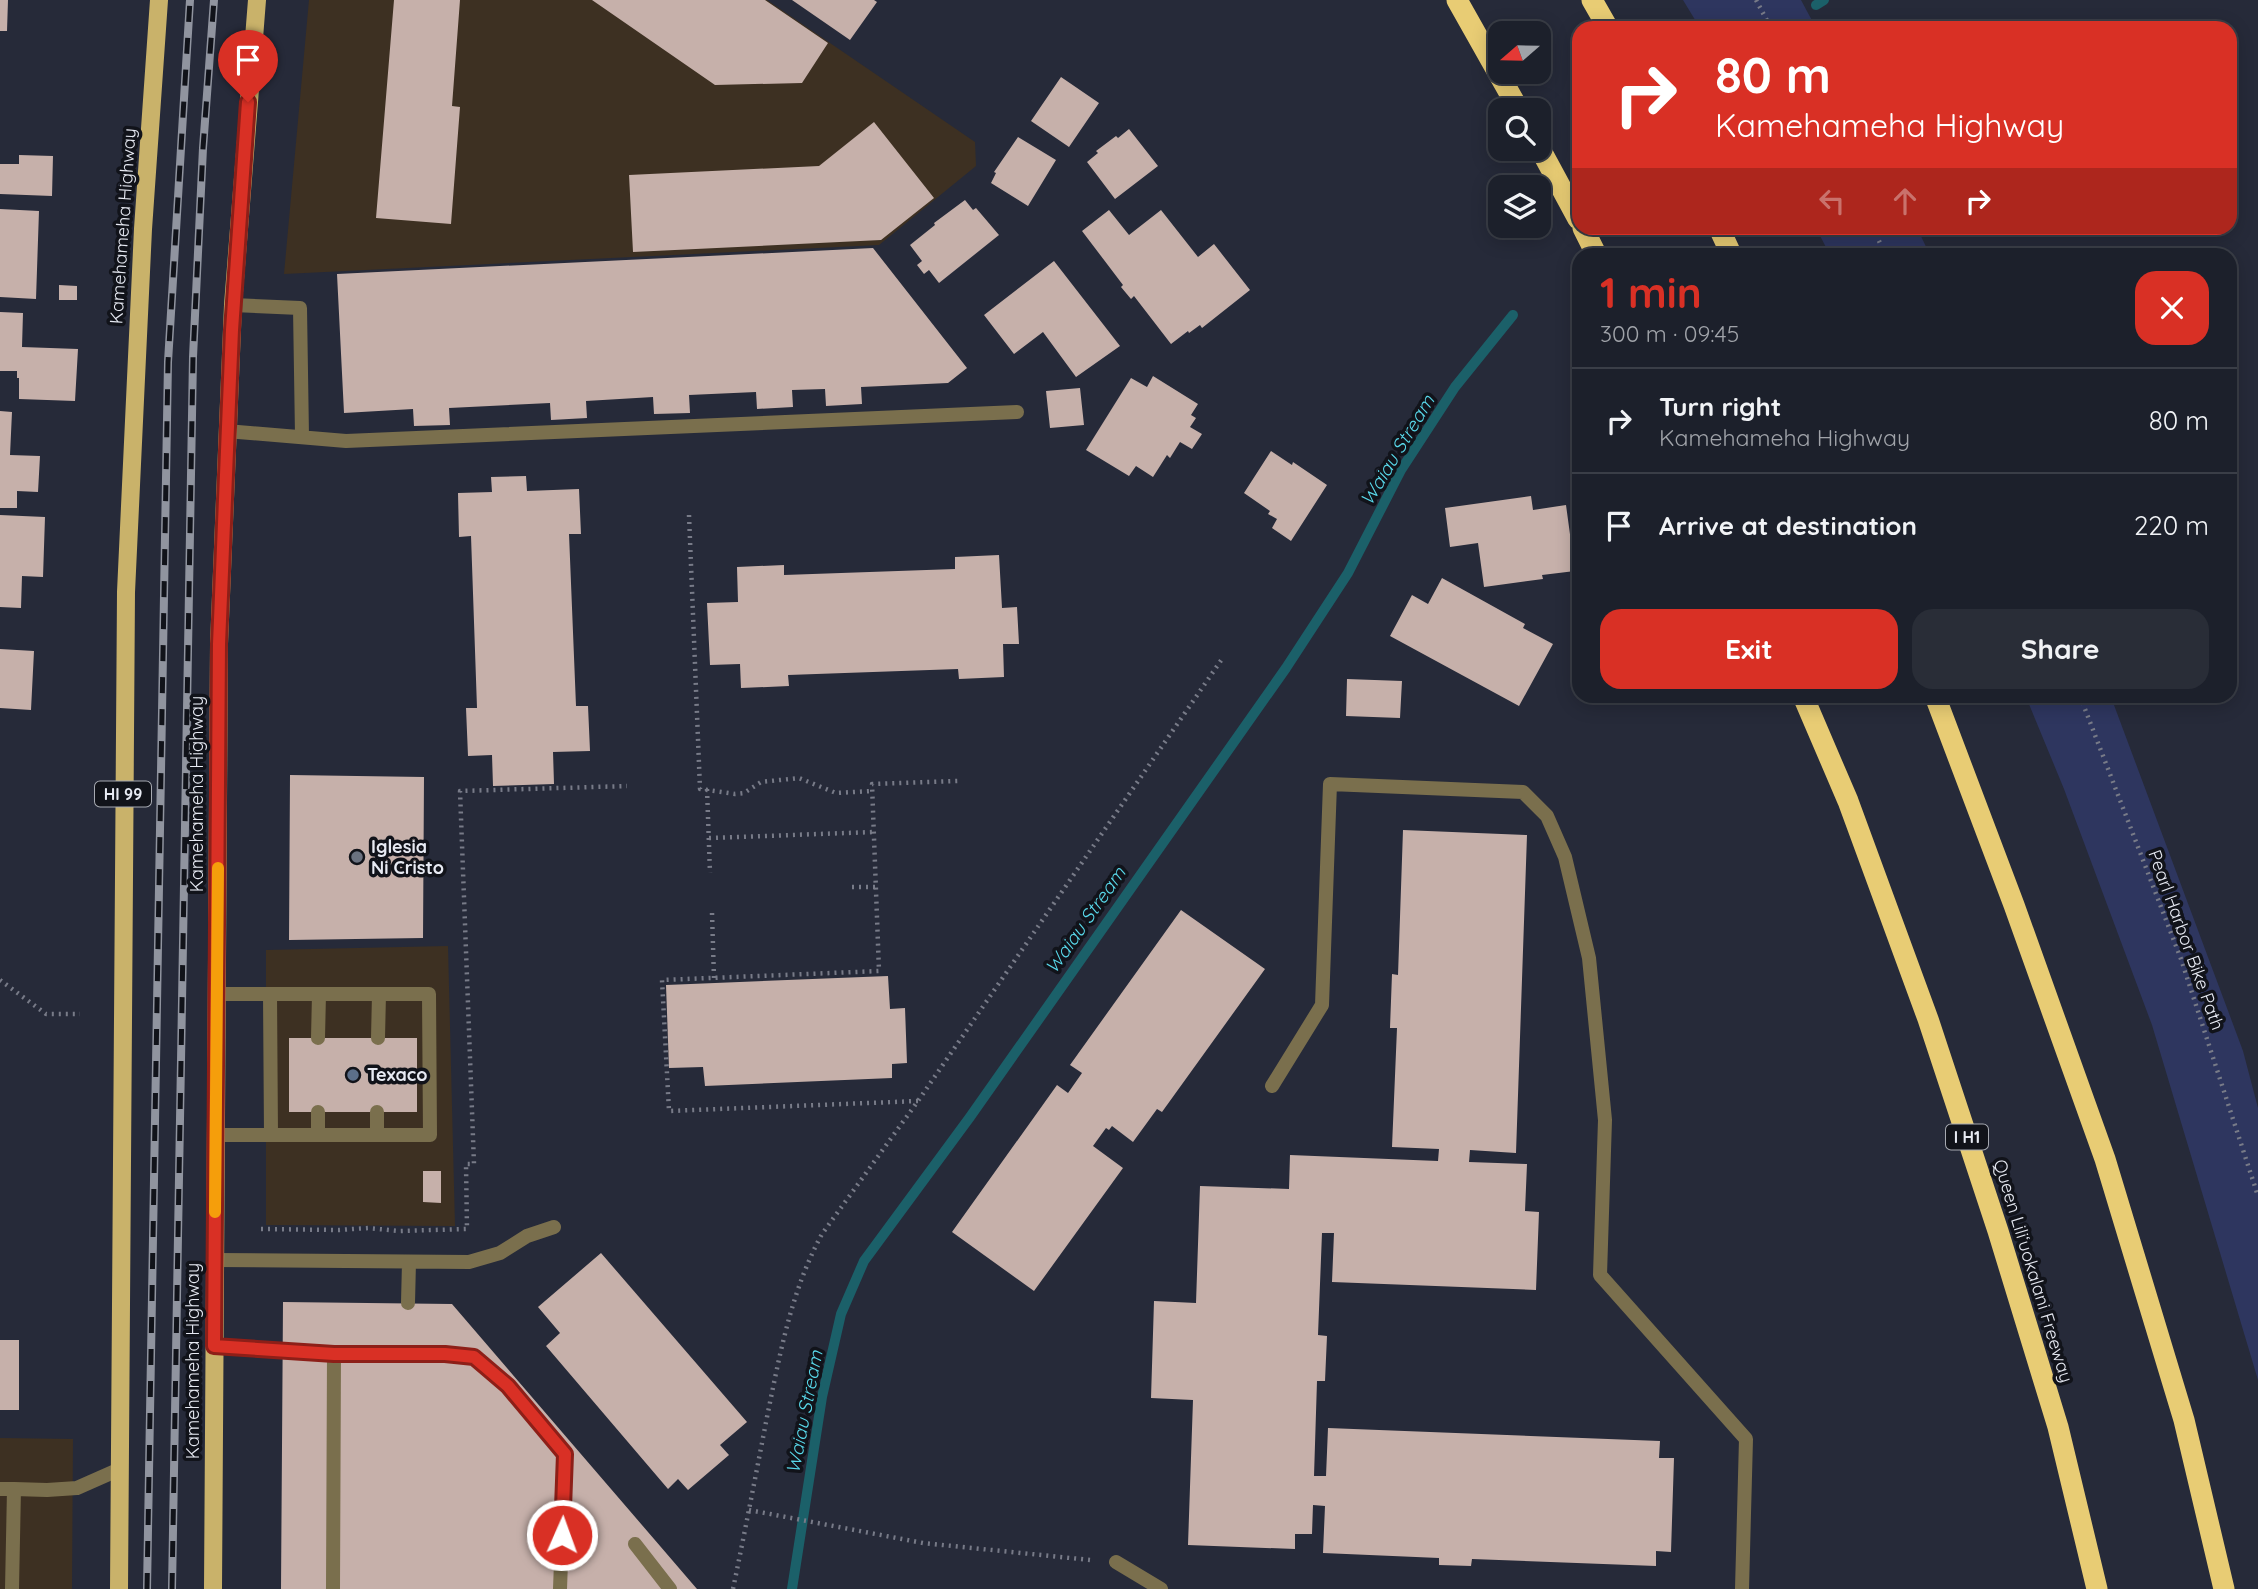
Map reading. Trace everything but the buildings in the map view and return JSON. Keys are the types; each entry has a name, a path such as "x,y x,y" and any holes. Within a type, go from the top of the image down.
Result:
{"highway":[{"path":"1457,0 1512,98"},
{"path":"1592,0 1604,21"},
{"path":"1547,161 1572,208"},
{"name":"Queen Liliʻuokalani Freeway","path":"1807,703 1848,801 1895,929 1998,1231 2058,1427 2097,1589"},
{"path":"1937,703 2014,905 2105,1159 2184,1420 2224,1589"}],"main road":[{"name":"Kamehameha Highway","path":"119,1589 126,592 143,229 159,0"},
{"name":"Kamehameha Highway","path":"213,1589 219,644 233,305 257,0"}],"lane":[{"path":"233,305 300,308 302,436"},
{"path":"226,431 346,441 1017,412"},
{"path":"1272,1086 1322,1005 1330,784 1523,792 1547,816 1565,857 1589,958 1605,1120 1600,1275 1746,1439 1742,1589"},
{"path":"216,1135 430,1135 429,994 217,994"},
{"path":"270,994 271,1135"},
{"path":"318,994 318,1038"},
{"path":"378,1038 379,994"},
{"path":"318,1112 318,1135"},
{"path":"377,1112 377,1135"},
{"path":"215,1260 469,1262 500,1253 527,1236 554,1227"},
{"path":"408,1303 409,1262"},
{"path":"214,1346 334,1354 445,1354 474,1357 508,1386 565,1454 560,1589"},
{"path":"333,1589 334,1354"},
{"path":"12,1589 6,1554 7,1489 76,1488 120,1469"},
{"path":"635,1544 670,1589"},
{"path":"1115,1562 1161,1589"}],"path":[{"path":"1756,0 1767,21"},
{"path":"689,515 700,789 735,794 744,793 761,782 799,778 836,793 872,791"},
{"path":"733,1589 782,1342 795,1294 810,1255 1222,659"},
{"name":"Pearl Harbor Bike Path","path":"2083,703 2181,959 2258,1196"},
{"path":"918,1101 668,1111 662,980 878,971 872,784 958,781"},
{"path":"707,789 710,873"},
{"path":"709,838 874,832"},
{"path":"852,887 876,887"},
{"path":"712,913 714,978"},
{"path":"0,980 46,1014 80,1014"},
{"path":"749,1510 923,1543 1115,1562"}],"shaded area":[{"path":"309,0 767,0 975,142 976,166 879,245 284,274"},
{"path":"1683,0 1801,0 1812,21 1696,21"},
{"path":"1820,235 1920,235 1927,248 1826,248"},
{"path":"2028,703 2113,703 2243,1051 2258,1108 2258,1380 2152,1025 2064,789"},
{"path":"448,946 455,1226 266,1225 266,950"},
{"path":"0,1438 73,1439 72,1589 0,1589"}],"waterway":[{"name":"Waiau Stream","path":"1816,5 1824,0"},
{"name":"Waiau Stream","path":"792,1589 822,1397 841,1314 864,1261 970,1117 1286,668 1348,573 1401,470 1455,387 1513,315"}],"railway":[{"path":"147,1589 168,362 190,0"},
{"path":"172,1589 193,357 203,148 214,0"}],"slow traffic":[{"path":"215,1212 218,868"}],"place":[{"name":"Iglesia Ni Cristo","path":"357,857"},
{"name":"Texaco","path":"353,1075"}],"route":[{"path":"248,102 226,431 219,644 214,1346 334,1354 445,1354 474,1357 508,1386 565,1454 562,1535"}]}
